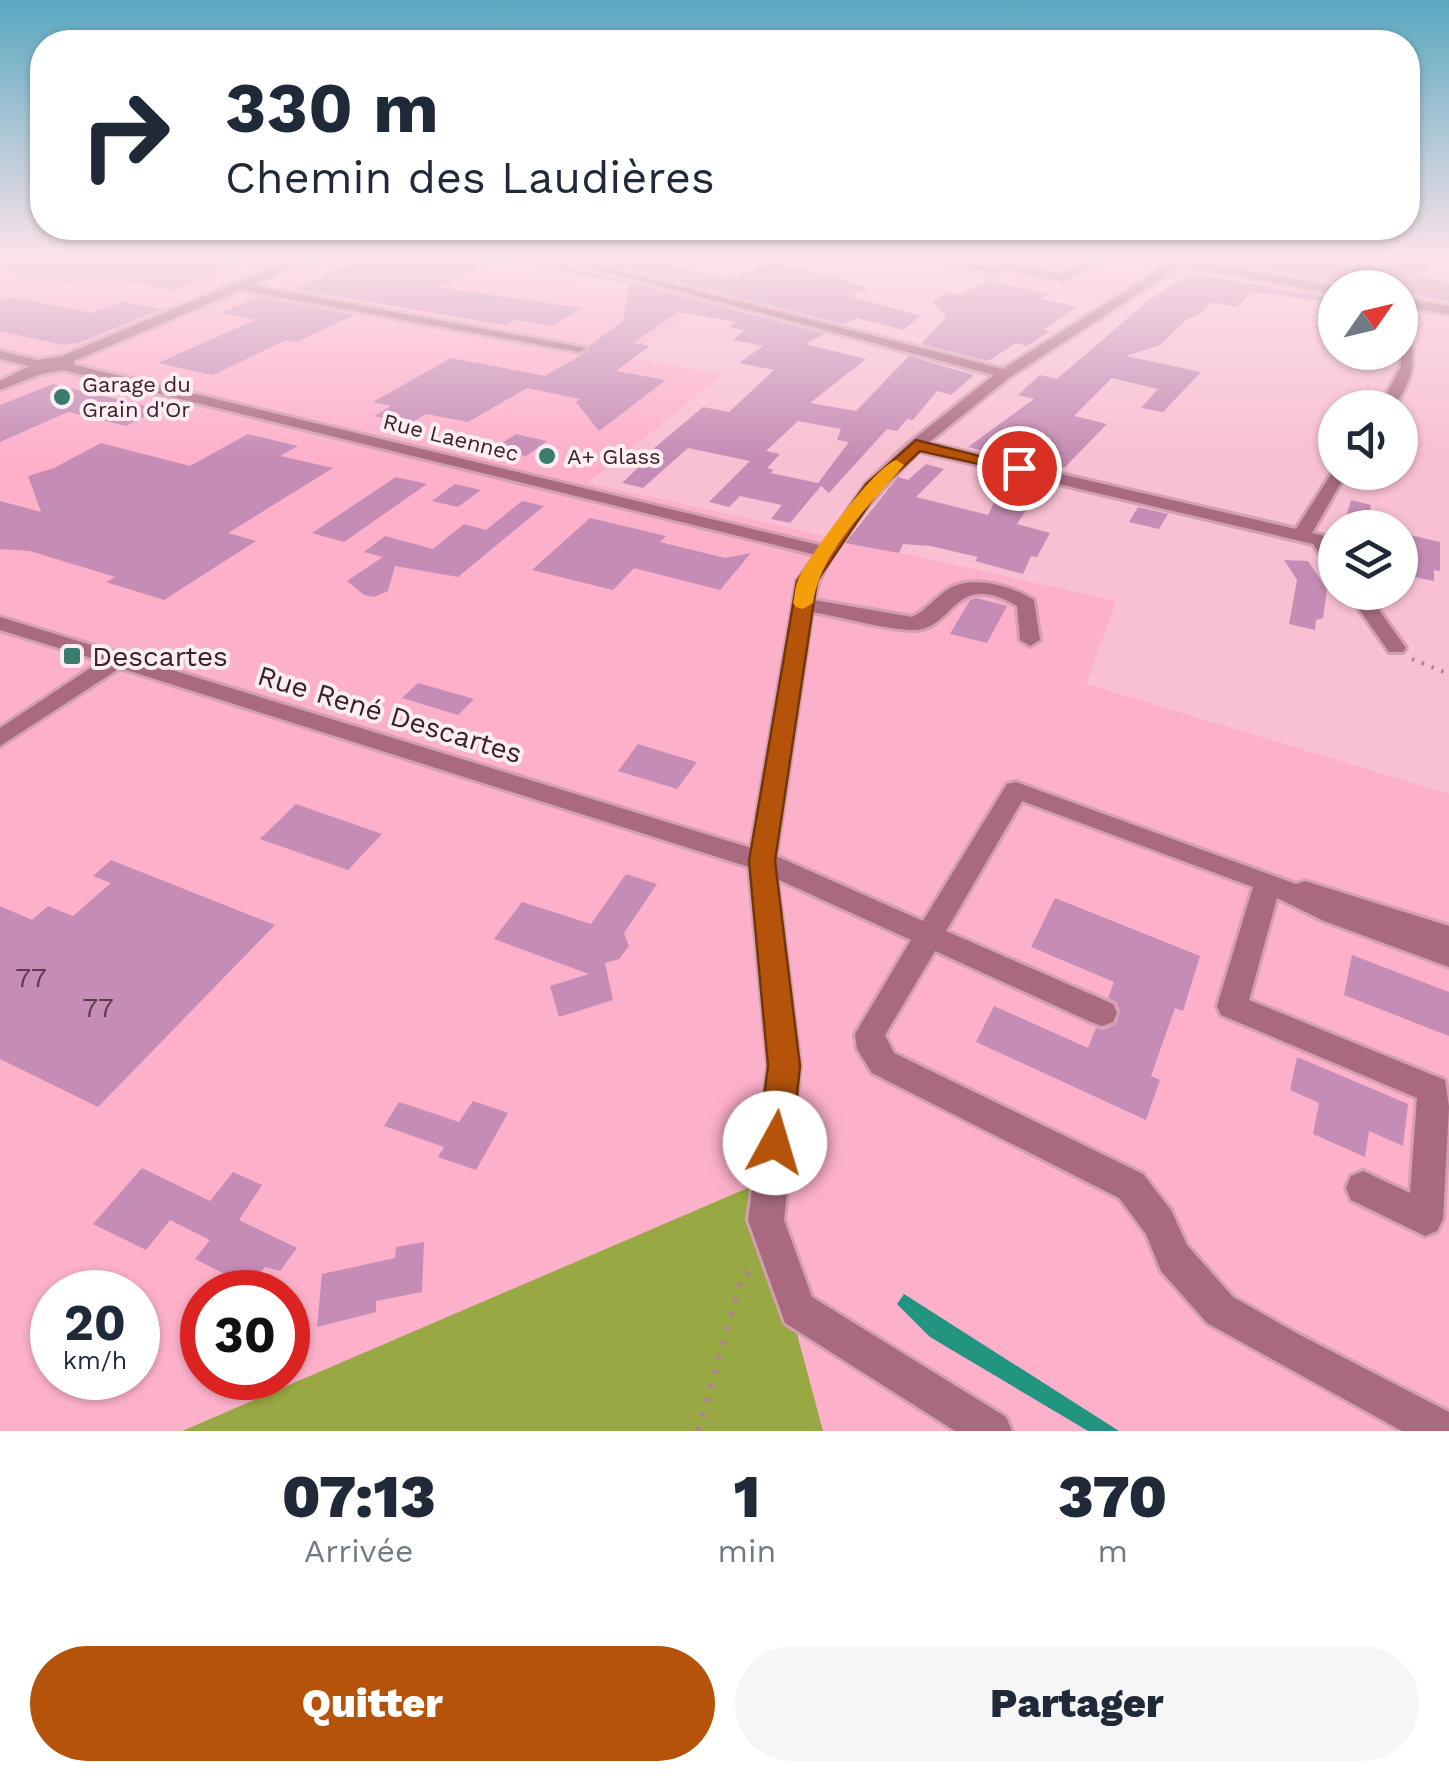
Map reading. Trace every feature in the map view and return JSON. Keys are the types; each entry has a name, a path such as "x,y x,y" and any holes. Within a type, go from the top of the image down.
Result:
{"street":[{"path":"0,386 38,367 66,363 154,325"},
{"path":"451,325 580,348"},
{"path":"815,325 1005,374"},
{"path":"992,1431 798,1310 766,1220 784,1066 762,861 807,581 872,488 916,445 1005,374 1081,325"},
{"path":"0,355 38,367"},
{"name":"Rue Laennec","path":"66,363 826,552"},
{"path":"916,445 1318,540"},
{"path":"1301,536 1328,490"},
{"path":"803,604 915,624 930,618 954,591 974,586 1012,595 1027,604 1030,640"},
{"path":"1369,610 1396,648"},
{"name":"Rue René Descartes","path":"0,623 762,861 1102,1014"},
{"path":"0,739 116,660"},
{"path":"1444,1431 1220,1310 1174,1258 1159,1222 1131,1186 883,1063 872,1049 870,1034 928,936 1007,787 1268,882 1334,914 1449,956"},
{"path":"1268,882 1338,898 1449,937"},
{"path":"1268,882 1232,1006 1434,1090 1425,1219 1363,1188"}],"path":[{"path":"1396,648 1426,668 1449,674"},
{"path":"698,1431 742,1276 780,1257"}],"shaded area":[{"path":"0,325 677,325 624,356 723,375 588,483 1116,601 1086,684 1449,794 1449,1431 823,1431 757,1185 310,1376 310,1270 180,1270 180,1400 254,1400 182,1431 0,1431"},
{"path":"757,1184 823,1431 182,1431 254,1400 310,1400 310,1376"},
{"path":"904,1294 1119,1431 1088,1431 930,1337 897,1304"}],"building":[{"path":"0,325 123,325 63,345 0,331"},
{"path":"244,325 333,325 297,342 286,340 213,375 158,363"},
{"path":"618,325 659,325 633,343 650,346 616,371 666,380 599,431 576,402 580,399 527,388 468,422 426,414 410,424 374,416 391,406 373,402 451,358 545,376 588,351 589,346"},
{"path":"790,325 825,334 805,344 866,359 810,403 856,411 909,356 974,375 951,395 937,391 913,420 907,419 897,431 887,429 829,493 821,486 790,523 771,519 782,505 740,496 729,507 709,502 750,461 688,448 643,488 622,483 643,463 640,460 703,407 729,412 774,370 739,363 763,346 733,340 745,330 729,327","holes":["798,421 841,429 837,440 849,442 818,483 770,473 774,470 767,468 780,454 766,451"]},
{"path":"883,325 910,325 903,330"},
{"path":"939,325 1051,325 1043,330 1050,331 1027,346 1016,343 988,361 921,344"},
{"path":"1120,325 1181,325 1160,345 1126,356 1201,372 1163,412 1141,408 1158,389 1112,378 1074,416 1107,424 1065,467 1054,469 968,447 1034,399 1018,395 1040,375 1057,379"},
{"path":"53,384 159,409 126,426 68,412 0,442 0,405"},
{"path":"248,434 298,446 280,456 333,468 228,533 256,541 164,600 106,582 115,577 30,551 0,549 0,501 41,512 28,476 54,468 101,443 190,466"},
{"path":"516,434 547,441 526,456 492,449"},
{"path":"926,464 944,469 916,497 988,515 994,503 1003,504 1020,479 1044,484 1017,524 1050,533 1037,557 1031,556 1023,574 975,561 978,557 930,546 903,544 899,553 845,543 898,477 908,480"},
{"path":"396,477 427,484 344,542 312,533"},
{"path":"455,484 481,490 458,507 432,501"},
{"path":"1351,500 1371,505 1370,510 1348,510"},
{"path":"522,501 544,506 458,577 395,566 388,591 374,597 364,595 347,581 383,557 364,552 385,536 433,549 464,524 486,530"},
{"path":"1138,507 1168,514 1159,529 1129,522"},
{"path":"590,518 666,536 660,542 725,558 751,553 720,590 634,568 613,590 532,570"},
{"path":"1418,537 1440,542 1440,571 1434,570 1434,581 1418,578"},
{"path":"1284,560 1308,561 1318,576 1318,610 1324,610 1323,618 1316,620 1315,630 1289,624 1297,580"},
{"path":"970,600 1007,606 987,643 950,634"},
{"path":"418,683 474,699 458,715 402,698"},
{"path":"638,744 697,762 677,789 618,771"},
{"path":"296,804 382,834 348,870 260,839"},
{"path":"111,860 275,925 98,1107 0,1059 0,906 32,920 48,906 73,916 111,883 93,876"},
{"path":"626,874 657,884 624,933 629,946 619,959 605,963 613,1000 559,1017 550,986 589,974 494,939 522,902 591,924"},
{"path":"1055,898 1200,956 1183,1011 1175,1008 1151,1076 1160,1080 1146,1120 976,1042 994,1006 1088,1048 1096,1028 1103,1030 1116,1024 1120,1011 1116,1002 1108,998 1114,982 1031,947"},
{"path":"1352,955 1449,992 1449,1036 1344,995"},
{"path":"1297,1057 1408,1104 1403,1146 1369,1131 1365,1157 1313,1134 1319,1103 1290,1090"},
{"path":"473,1101 508,1113 476,1170 438,1157 444,1147 384,1126 399,1102 459,1122"},
{"path":"142,1168 210,1201 233,1172 262,1185 239,1220 297,1248 281,1270 265,1267 217,1270 195,1259 210,1240 170,1220 146,1250 93,1224"},
{"path":"424,1242 422,1292 376,1301 376,1312 317,1327 322,1274 395,1258 396,1247"}],"slow traffic":[{"path":"803,603 807,581 847,520 896,465"}],"place":[{"name":"Garage du Grain d'Or","path":"62,397"},
{"name":"A+ Glass","path":"547,456"},
{"name":"Descartes","path":"72,656"}],"route":[{"path":"775,1143 784,1066 762,861 807,581 872,488 916,445 1019,468"}]}
